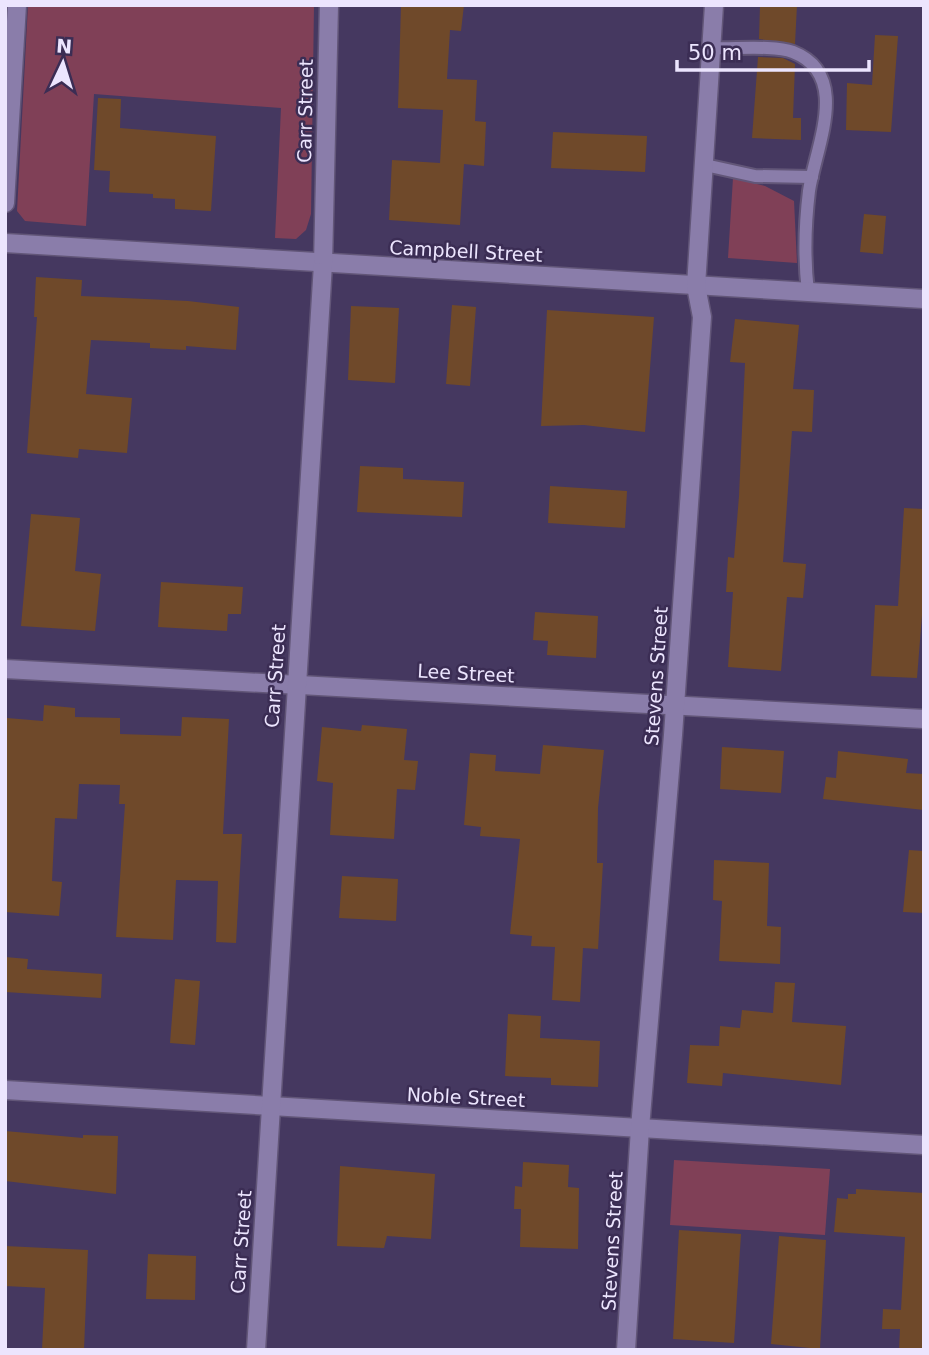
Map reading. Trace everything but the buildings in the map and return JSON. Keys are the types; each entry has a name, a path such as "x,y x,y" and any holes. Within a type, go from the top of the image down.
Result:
{"street":[{"path":"5,203 17,5"},
{"name":"Carr Street","path":"256,1350 323,264 329,5"},
{"name":"Stevens Street","path":"626,1350 640,1128 676,705 702,317 696,286 714,5"},
{"name":"Campbell Street","path":"5,243 924,299"},
{"name":"Lee Street","path":"5,669 924,719"},
{"name":"Noble Street","path":"5,1090 924,1145"}],"lane":[{"path":"713,48 791,51 808,61 824,83 827,121 812,177 805,265 807,292"},
{"path":"705,165 755,176 812,177"}],"shaded area":[{"path":"28,5 314,5 311,214 306,230 296,239 275,238 281,108 94,94 86,226 25,221 17,211"},
{"path":"733,178 765,186 794,201 797,263 728,258"},
{"path":"674,1160 830,1169 825,1235 670,1225"}]}
